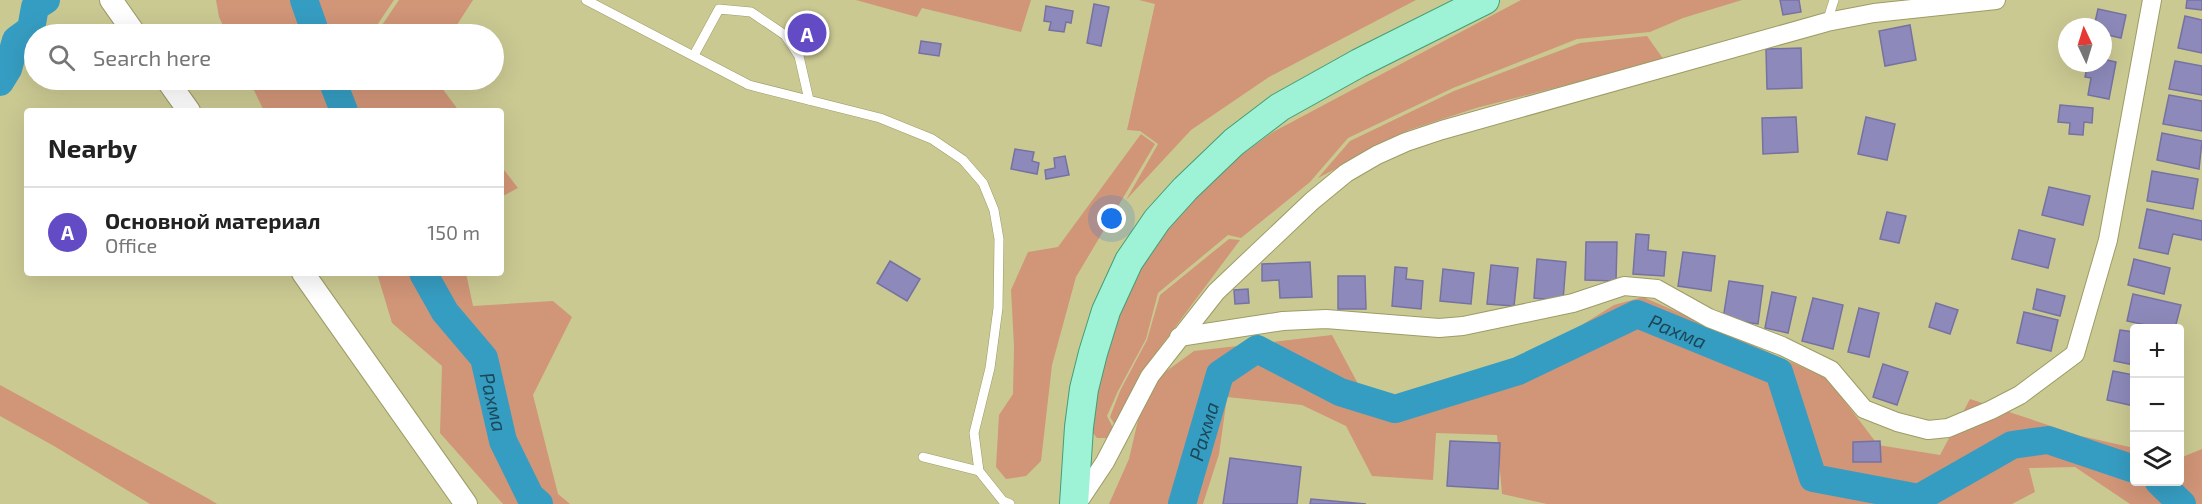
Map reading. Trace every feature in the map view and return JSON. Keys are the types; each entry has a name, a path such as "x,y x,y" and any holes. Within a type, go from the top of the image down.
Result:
{"main road":[{"path":"1075,504 1079,427 1084,388 1093,353 1106,311 1129,261 1157,220 1185,189 1234,142 1280,107 1359,63 1485,0"}],"street":[{"path":"111,0 128,24"},
{"path":"1075,504 1105,462 1150,376 1216,292 1312,201 1346,173 1377,155 1442,130 1827,22 1874,13 1996,0"},
{"path":"1179,337 1283,321 1326,319 1439,328 1463,326 1573,303 1624,286 1657,289 1709,318 1782,346 1831,370 1864,409 1897,422 1928,430 1948,428 2020,395 2075,354 2108,240 2152,0"},
{"path":"174,90 187,108"},
{"path":"305,276 466,504"}],"lane":[{"path":"586,0 749,85 880,118 932,139 963,160 983,183 994,210 999,239 998,308 990,368 974,433 979,471 1003,501 1010,504"},
{"path":"1827,22 1834,0"},
{"path":"694,55 719,9 751,12 785,35 800,56 809,100"},
{"path":"924,457 979,471"}],"shaded area":[{"path":"216,0 301,0 302,24 222,24"},
{"path":"304,0 394,0 378,24 304,24"},
{"path":"399,0 473,0 457,24 383,24"},
{"path":"856,0 1031,0 1021,32 922,8 917,17"},
{"path":"1139,0 1416,0 1269,77 1191,130 1126,200 1158,144 1140,131 1127,130 1155,4"},
{"path":"1521,0 1742,0 1683,18 1650,32 1577,39 1453,88 1348,138 1310,182 1241,238 1228,235 1158,293 1146,339 1107,416 1113,428 1108,438 1097,438 1089,428 1103,343 1164,223 1210,178 1273,132"},
{"path":"1647,36 1664,60 1476,108 1409,130 1318,178 1350,141 1454,91 1580,43"},
{"path":"254,90 443,90 457,108 263,108"},
{"path":"1141,134 1155,144 1076,277 1052,365 1041,461 1026,476 1006,479 996,467 999,415 1013,394 1014,346 1011,290 1028,252 1058,247"},
{"path":"504,170 518,188 504,195"},
{"path":"1229,239 1240,240 1149,362 1115,425 1110,417 1120,391 1147,340 1160,295"},
{"path":"378,276 467,276 473,306 553,301 572,317 533,395 558,494 570,504 503,504 440,433 442,366 392,323"},
{"path":"1643,297 1827,378 1878,445 1940,455 1970,399 2081,436 2130,447 2130,486 2184,486 2184,456 2202,449 2202,504 2130,504 2075,467 2029,468 2035,492 2012,504 1547,504 1502,494 1497,435 1436,433 1433,480 1372,476 1346,426 1302,405 1227,397 1219,454 1203,504 1109,504 1129,459 1146,386 1194,351 1332,335 1373,412 1470,372 1517,365 1614,305"},
{"path":"0,385 217,504 150,504 0,416"}],"building":[{"path":"1780,0 1799,0 1801,12 1783,15"},
{"path":"2187,0 2202,0 2202,10 2186,8"},
{"path":"1094,4 1109,7 1101,46 1087,43"},
{"path":"1046,6 1073,11 1071,23 1066,22 1064,32 1049,30 1051,22 1044,21"},
{"path":"2098,9 2126,15 2121,38 2112,36 2112,18 2096,18"},
{"path":"2185,16 2202,20 2202,53 2178,48"},
{"path":"1910,25 1916,60 1885,66 1879,31"},
{"path":"921,41 941,44 939,56 919,53"},
{"path":"1801,48 1802,88 1767,89 1766,49"},
{"path":"2112,61 2116,62 2109,99 2088,95 2091,78 2085,77 2086,72 2112,72"},
{"path":"2175,61 2202,66 2202,95 2169,89"},
{"path":"2169,95 2202,101 2202,131 2163,124"},
{"path":"2060,105 2093,108 2092,123 2084,122 2083,135 2069,134 2070,123 2058,122"},
{"path":"1796,117 1798,152 1763,154 1762,118"},
{"path":"1866,117 1895,124 1887,160 1858,154"},
{"path":"2162,133 2202,141 2199,169 2157,160"},
{"path":"1015,149 1034,152 1032,161 1039,163 1037,174 1011,169"},
{"path":"1065,156 1069,175 1046,179 1045,170 1055,168 1054,158"},
{"path":"2152,171 2198,179 2193,209 2147,201"},
{"path":"2049,187 2090,196 2083,225 2042,215"},
{"path":"2147,209 2202,221 2202,240 2173,234 2168,254 2139,248"},
{"path":"1887,212 1906,216 1899,243 1880,239"},
{"path":"2019,230 2055,239 2048,268 2012,259"},
{"path":"1636,234 1649,235 1648,250 1666,252 1664,276 1633,274"},
{"path":"1586,242 1617,242 1616,281 1585,280"},
{"path":"1683,252 1715,256 1711,291 1678,286"},
{"path":"1537,259 1566,262 1563,301 1534,298"},
{"path":"2134,259 2170,268 2164,294 2128,285"},
{"path":"890,261 920,279 907,301 877,283"},
{"path":"1310,262 1312,297 1280,298 1279,280 1262,281 1262,264"},
{"path":"1491,265 1518,268 1514,306 1487,304"},
{"path":"1395,267 1407,268 1406,279 1423,281 1421,309 1392,306"},
{"path":"1443,269 1474,273 1471,304 1440,301"},
{"path":"1338,276 1365,276 1366,309 1338,309"},
{"path":"1729,281 1763,286 1758,324 1723,319"},
{"path":"1248,289 1249,303 1235,304 1234,290"},
{"path":"2037,289 2065,296 2060,316 2033,309"},
{"path":"1772,292 1796,297 1788,333 1765,328"},
{"path":"2133,294 2181,305 2176,324 2141,324 2127,321"},
{"path":"1813,298 1843,305 1833,349 1802,341"},
{"path":"1936,303 1958,310 1950,334 1929,327"},
{"path":"1859,308 1879,313 1869,357 1848,352"},
{"path":"2024,312 2058,320 2051,351 2017,343"},
{"path":"2120,330 2130,331 2130,364 2114,361"},
{"path":"1883,364 1908,372 1897,405 1873,397"},
{"path":"2113,371 2130,374 2130,405 2107,400"},
{"path":"1450,441 1500,443 1498,489 1447,486"},
{"path":"1880,441 1881,462 1853,462 1853,442"},
{"path":"1230,458 1301,467 1297,504 1223,504"},
{"path":"1311,499 1366,504 1310,504"}],"waterway":[{"path":"32,24 35,7 46,0"},
{"name":"Рахма","path":"304,0 312,24"},
{"path":"0,82 8,69 16,40 24,34"},
{"name":"Рахма","path":"336,90 343,108"},
{"name":"Рахма","path":"425,276 445,312 484,358 503,441 530,496 539,504"},
{"name":"Рахма","path":"1182,504 1220,374 1257,349 1340,392 1395,409 1518,371 1637,314 1779,372 1813,478 1919,498 2012,445 2048,440 2130,468"},
{"name":"Рахма","path":"2163,486 2182,504"}],"place":[{"name":"Основной материал","path":"807,33"}]}
